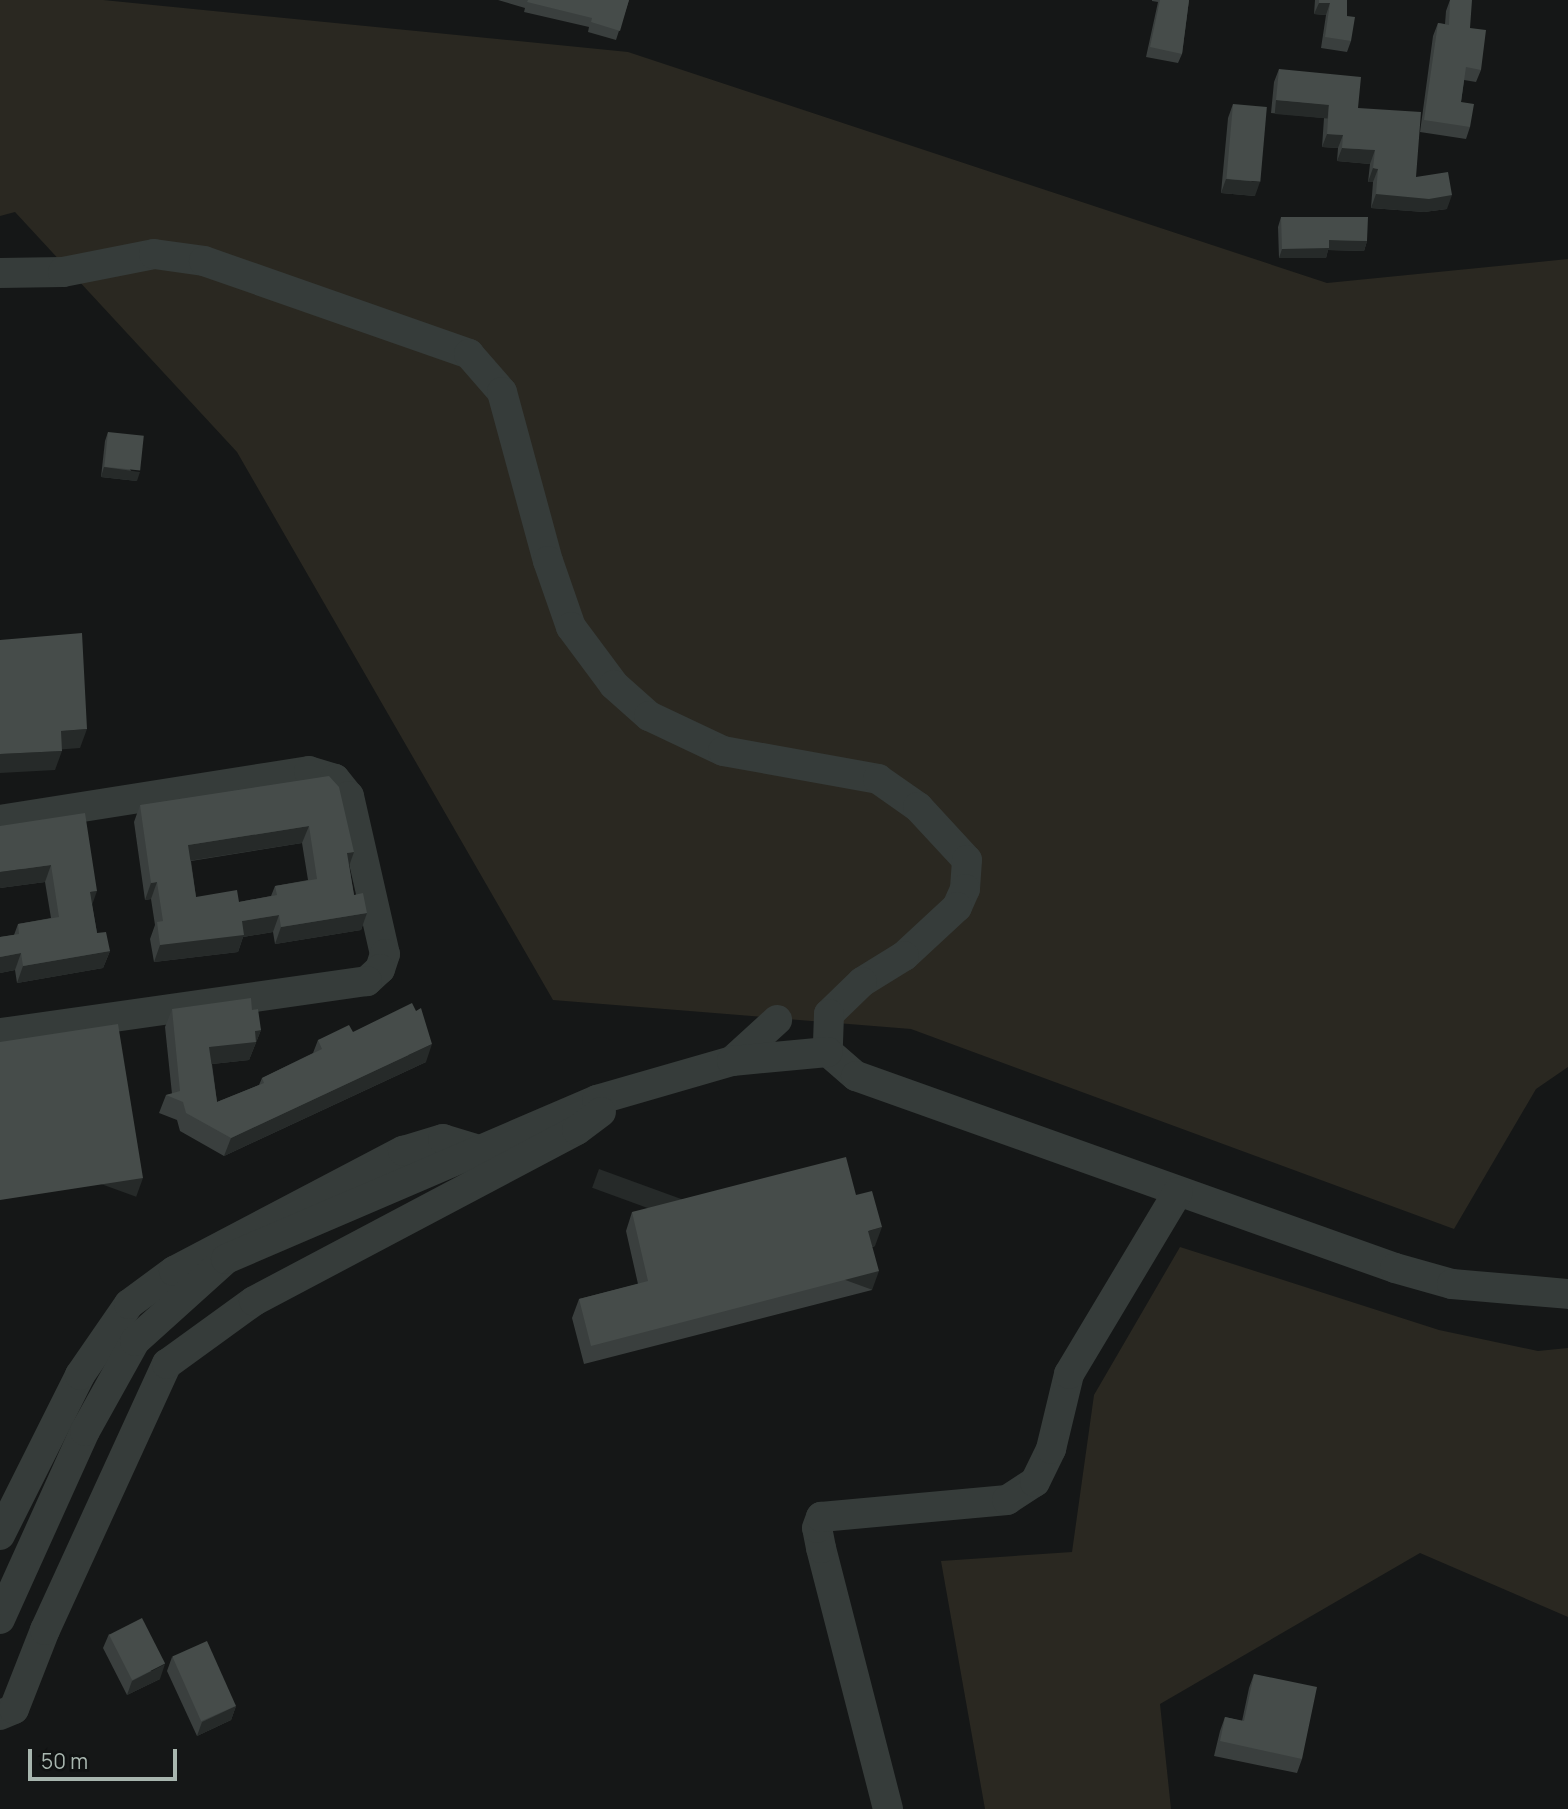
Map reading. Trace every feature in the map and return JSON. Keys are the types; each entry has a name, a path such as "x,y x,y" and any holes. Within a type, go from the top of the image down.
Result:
{"street":[{"path":"0,273 63,272 154,254 204,261 469,354 502,392 526,468 548,561 571,627 614,685 649,716 723,751 877,779 918,807 967,860 965,889 957,906 904,956 862,982 829,1014 828,1052"},
{"path":"0,820 309,771 335,779 349,796 386,954 380,969 367,981 0,1033"},
{"path":"732,1061 777,1020"},
{"path":"0,1619 85,1431 135,1341 226,1259 480,1150 632,1090 732,1061 828,1052 856,1076 1178,1192 1441,1281 1568,1294"},
{"path":"0,1715 14,1709 45,1630 167,1364 254,1301 578,1130 632,1090"},
{"path":"0,1535 80,1376 129,1304 174,1271 403,1151 443,1139 480,1150"},
{"path":"888,1809 821,1548 817,1528 821,1517 1007,1500 1035,1482 1051,1450 1069,1374 1178,1192"}],"shaded area":[{"path":"0,0 103,0 628,52 1327,283 1568,259 1568,1067 1536,1089 1454,1229 911,1029 553,1000 237,452 15,212 0,216"},
{"path":"1180,1247 1439,1330 1538,1351 1568,1348 1568,1617 1420,1553 1160,1704 1171,1809 985,1809 941,1561 1072,1552 1094,1395"}],"building":[{"path":"629,0 620,31 591,22 592,18 527,2"},
{"path":"1160,0 1189,0 1182,54 1150,47"},
{"path":"1319,0 1347,0 1347,16 1355,17 1351,41 1325,37 1330,3 1319,3"},
{"path":"1450,0 1472,0 1470,28 1486,30 1481,70 1466,67 1461,102 1474,104 1470,127 1424,120 1438,23 1449,25"},
{"path":"1279,69 1361,77 1358,108 1421,112 1416,177 1448,172 1452,195 1429,199 1376,194 1378,169 1373,168 1375,150 1342,148 1343,135 1327,134 1329,105 1276,100"},
{"path":"1233,104 1267,107 1260,182 1226,179"},
{"path":"1281,217 1368,217 1367,241 1329,240 1329,248 1282,249"},
{"path":"108,432 144,436 140,471 104,467"},
{"path":"82,633 87,729 61,731 62,751 0,754 0,640"},
{"path":"329,776 339,787 354,852 347,853 354,895 363,893 367,913 281,927 279,915 242,921 244,935 160,945 157,922 163,921 157,882 151,883 140,805","holes":["309,826 317,879 275,886 277,895 239,902 237,890 196,897 188,845"]},
{"path":"85,813 97,891 90,892 97,933 106,932 110,951 23,966 21,953 0,957 0,937 19,934 18,924 59,917 51,865 0,872 0,826"},
{"path":"251,998 252,1010 258,1009 261,1030 255,1031 256,1042 209,1047 217,1102 264,1083 262,1078 322,1049 318,1040 349,1025 353,1032 412,1003 416,1011 421,1008 432,1044 231,1138 186,1113 183,1102 166,1095 180,1091 172,1009"},
{"path":"118,1024 143,1178 0,1200 0,1042"},
{"path":"846,1157 856,1195 872,1191 882,1227 868,1231 879,1271 591,1346 579,1299 648,1281 632,1212"},
{"path":"142,1618 165,1663 132,1680 109,1635"},
{"path":"207,1641 236,1706 201,1721 172,1656"},
{"path":"1254,1674 1317,1687 1302,1759 1220,1741 1225,1717 1244,1721"}]}
